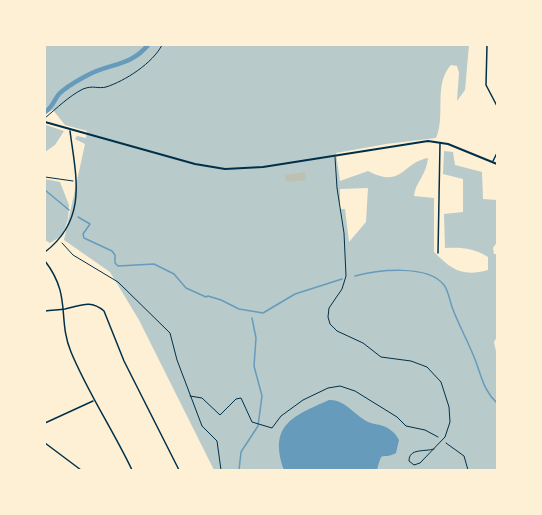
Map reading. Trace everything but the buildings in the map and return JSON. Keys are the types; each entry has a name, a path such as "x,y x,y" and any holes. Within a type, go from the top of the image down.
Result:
{"main road":[{"path":"45,122 217,169 261,167 411,142 440,142 497,164"}],"street":[{"path":"487,45 486,85 497,106"},
{"path":"45,252 70,224 77,195 70,130"},
{"path":"438,253 440,142"},
{"path":"493,162 497,153"},
{"path":"45,261 60,286 69,345 93,401 132,470"},
{"path":"45,311 88,303 104,311 124,362 178,470"},
{"path":"45,423 93,401"},
{"path":"45,442 81,470"}],"lane":[{"path":"335,155 344,233 346,276 342,288 329,306 328,320 335,330 363,343 381,357 417,363 433,373 443,388 450,411 449,425 443,441 417,465 411,465 409,456 412,452 434,449"}],"path":[{"path":"45,118 84,89 93,86 105,87 143,67 153,60 162,45"},
{"path":"45,177 76,180"},
{"path":"59,239 73,255 118,282 168,330 202,426 217,441 221,470"},
{"path":"190,396 203,399 219,415 240,398 251,421 273,428 280,416 303,400 328,388 340,386 355,391 397,417 406,426 425,430 443,441 462,454 468,470"}],"shaded area":[{"path":"45,45 469,45 465,90 457,101 459,73 457,66 451,65 442,81 440,120 436,138 336,153 340,181 368,171 380,176 395,176 428,158 414,196 434,198 434,252 452,267 464,272 488,270 488,257 467,249 445,248 444,214 463,212 463,179 443,174 444,151 453,152 455,165 482,172 483,199 497,200 497,242 493,248 494,254 497,254 497,337 494,342 497,356 497,470 214,470 139,320 110,272 64,240 85,144 75,139 77,136 86,138 87,131 65,125 53,110 45,113","holes":["368,188 366,222 349,242 345,209 340,209 340,189"]},
{"path":"46,125 64,131 55,145 45,152"},
{"path":"45,179 60,182 69,205 63,235 50,243 45,240"}],"water":[{"path":"329,400 341,402 366,421 390,429 399,440 396,453 381,457 377,470 284,470 279,442 287,424 305,411"}],"waterway":[{"path":"45,112 59,94 69,86 95,72 127,61 148,45"},
{"path":"45,190 69,210"},
{"path":"78,217 90,224 83,234 84,238 112,251 118,266 154,264 174,274 186,288 239,309 263,313 295,294 342,279"},
{"path":"355,276 376,272 415,271 436,278 444,285 484,384 497,403"},
{"path":"239,470 241,452 258,426 262,396 254,366 256,338 252,318"}]}
